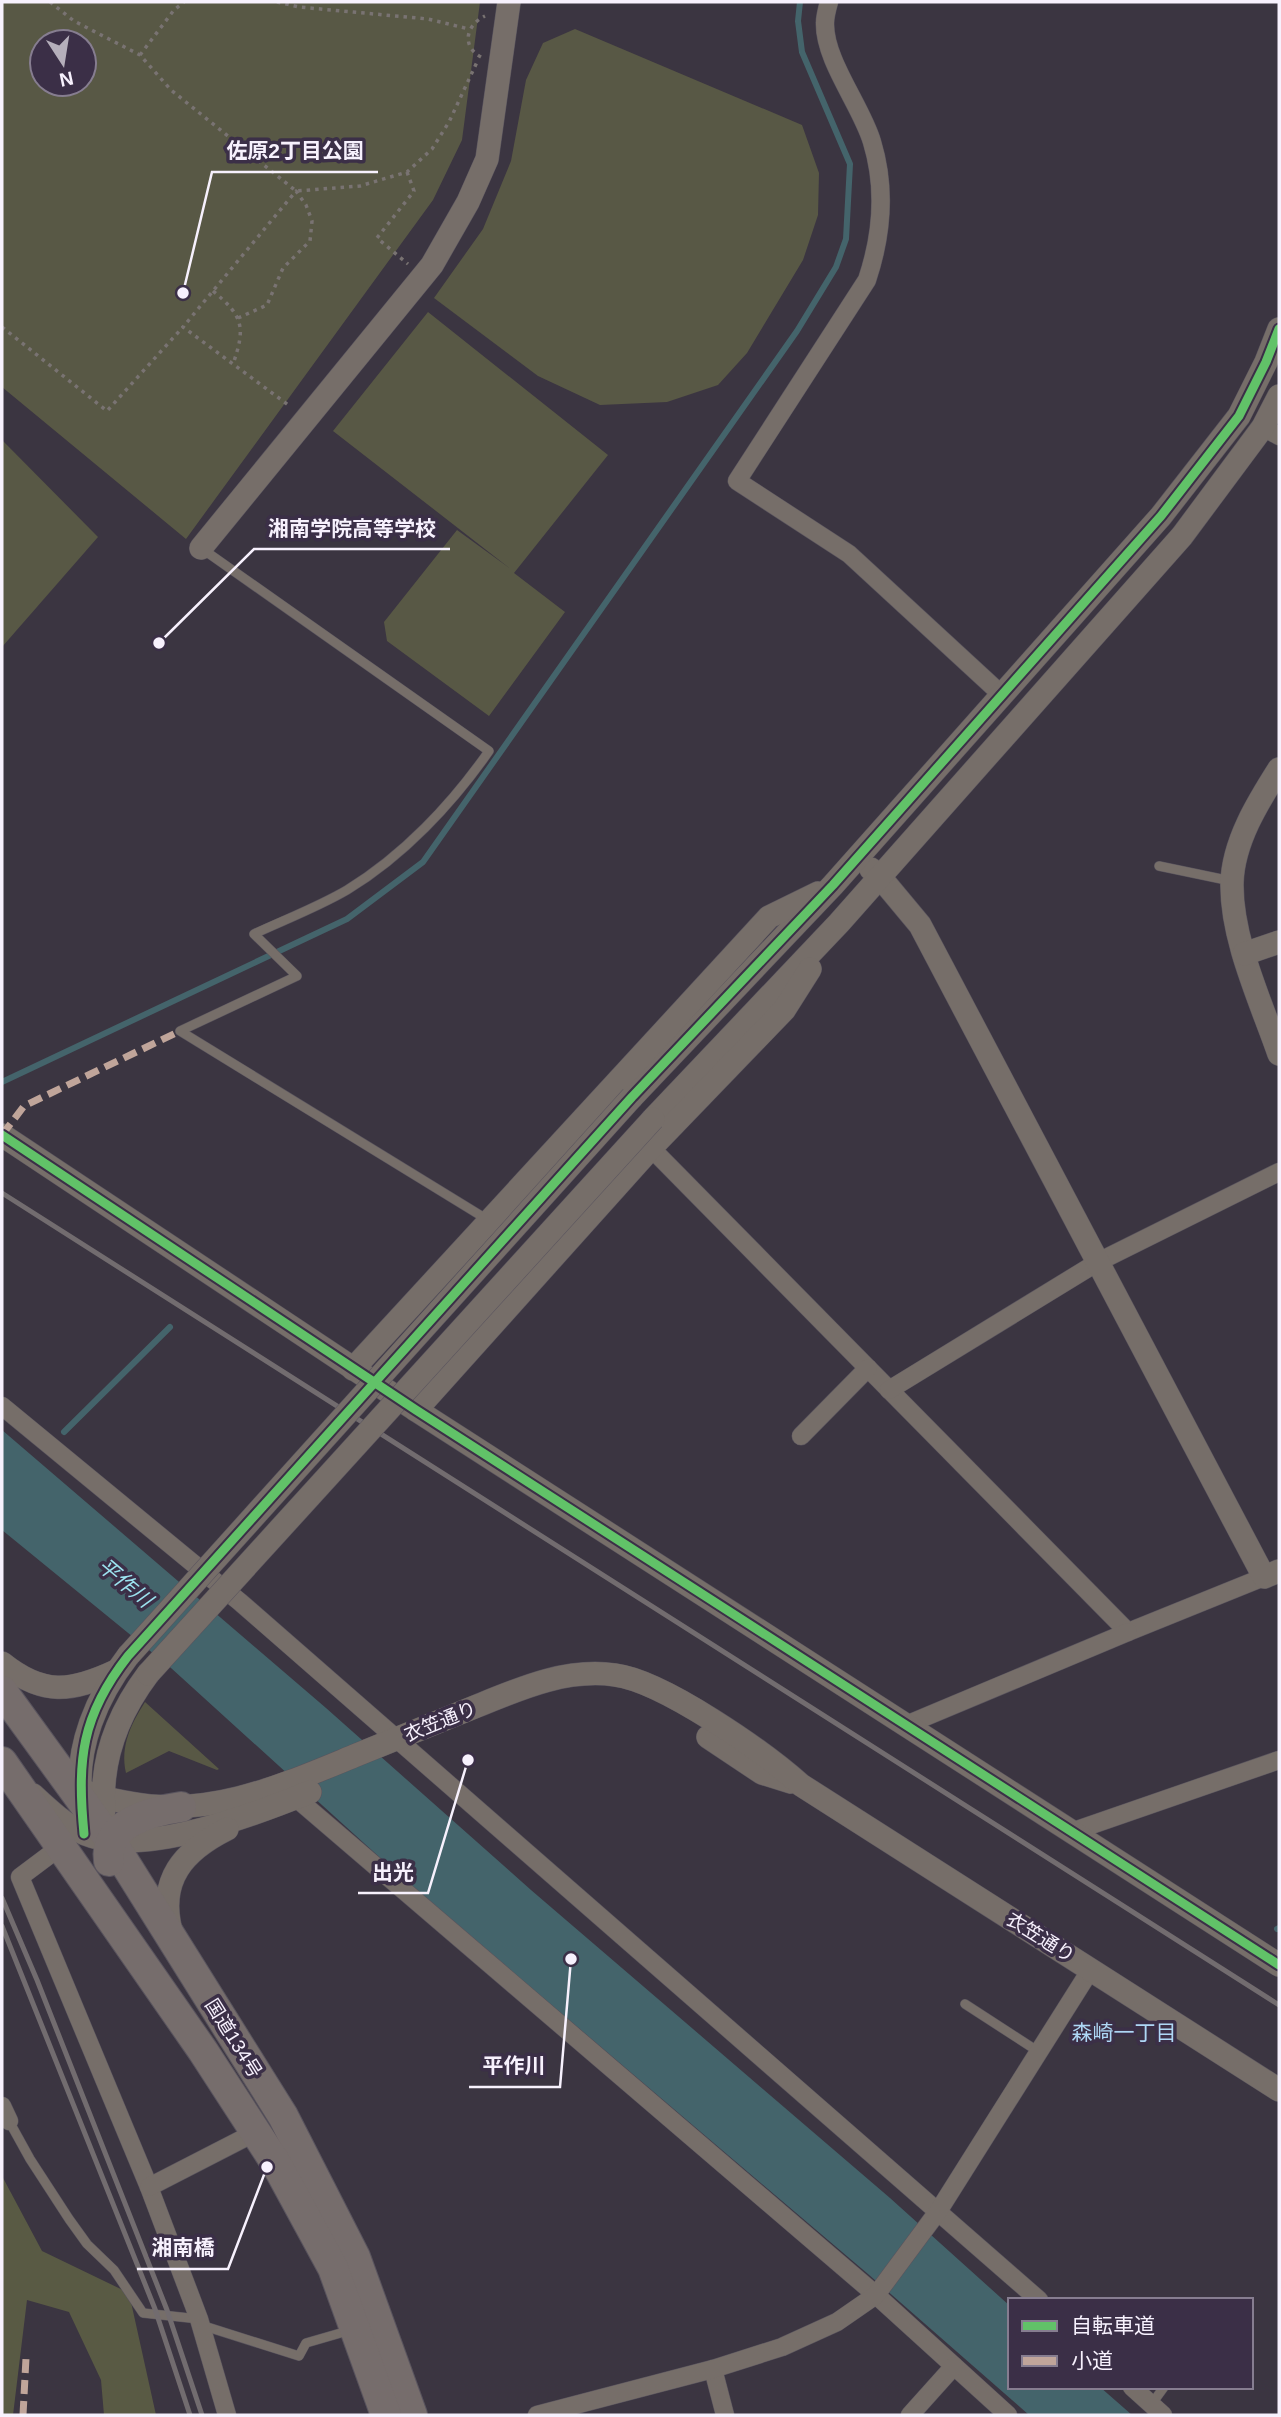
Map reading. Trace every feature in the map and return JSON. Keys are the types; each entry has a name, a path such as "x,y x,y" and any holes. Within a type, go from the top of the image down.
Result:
{"highway":[{"name":"国道134号","path":"2,1690 81,1790 85,1841 203,2051 256,2132 367,2325 412,2415"},
{"name":"国道134号","path":"3,1764 85,1841 173,1938 282,2116 355,2258 386,2415"},
{"path":"85,1841 143,1816 181,1807"},
{"path":"85,1841 108,1856 111,1872 167,1958 203,2051"}],"street":[{"path":"201,548 432,265 468,202 487,159 509,2"},
{"path":"829,2 825,24 830,48 872,141 881,202 876,252 867,280 737,481 849,554 1002,695"},
{"path":"81,1790 80,1766 88,1728 106,1686 122,1663 632,1097 858,858 1161,516 1239,416 1279,329"},
{"path":"81,1790 104,1769 111,1740 134,1692 148,1674 653,1119 839,923 1182,536 1271,431 1279,396"},
{"path":"1279,769 1242,837 1232,881 1244,954 1279,1054"},
{"path":"858,858 880,877 920,925 1098,1262 1272,1574 906,1725"},
{"path":"353,1369 768,917 833,885"},
{"path":"416,1410 651,1148 784,1010 839,923"},
{"path":"1244,954 1279,942"},
{"path":"2,1135 416,1410 1279,1965"},
{"path":"651,1148 1128,1632"},
{"path":"889,1390 1098,1262 1279,1171"},
{"path":"386,1333 447,1376"},
{"path":"802,1436 868,1368"},
{"path":"2,1405 180,1550 397,1746 1038,2298"},
{"path":"2,1663 16,1674 47,1688 71,1687 92,1682 122,1663"},
{"name":"衣笠通り","path":"85,1841 149,1840 216,1825 397,1746 536,1699 574,1689 612,1689 649,1702 690,1725 762,1773 801,1785 1279,2090"},
{"path":"1074,1831 1279,1760"},
{"name":"衣笠通り","path":"81,1790 146,1806 181,1807 204,1806 291,1792"},
{"path":"291,1792 878,2293 1008,2415"},
{"name":"衣笠通り","path":"173,1938 167,1899 173,1874 190,1852 291,1792"},
{"path":"85,1841 20,1877 149,2187 200,2322 227,2415"},
{"path":"537,2415 713,2369 782,2347 837,2322 878,2293 937,2214 1091,1969"},
{"path":"149,2187 256,2132"},
{"path":"910,2415 954,2366"},
{"path":"713,2369 725,2415"},
{"path":"1134,2389 1157,2410"}],"lane":[{"path":"201,548 489,751 467,783 402,849 347,890 254,934 297,976 180,1031 488,1220"},
{"path":"1160,866 1232,881"},
{"path":"965,2004 1039,2052"},
{"path":"6,2113 30,2159 69,2219 87,2245 114,2270 143,2313 200,2322 299,2356 306,2343 367,2325"},
{"path":"1157,2410 1163,2389"}],"path":[{"path":"50,2 74,21 140,55 171,89 296,191 306,205 312,221 310,241 283,268 267,305 238,318"},
{"path":"140,55 174,10 184,2"},
{"path":"277,2 299,7 428,19 468,29"},
{"path":"2,327 107,411 183,327 296,191 360,186 407,172 432,149 449,122 480,57"},
{"path":"407,172 414,191 377,238 423,275"},
{"path":"213,291 231,306 238,318 242,339 233,364"},
{"path":"183,327 306,418"}],"shaded area":[{"path":"2,2 480,2 462,140 433,200 186,539 2,387"},
{"path":"575,29 802,125 819,173 818,215 803,260 747,353 718,385 667,402 600,405 538,376 434,298 483,229 511,161 526,80 543,43"},
{"path":"428,312 608,455 514,573 565,612 489,716 387,641 384,622 457,530 512,570 333,431"},
{"path":"2,440 98,537 2,647"},
{"path":"145,1702 219,1769 169,1751 126,1773 124,1754 128,1736"},
{"path":"2,2176 42,2251 129,2293 156,2415 104,2415 101,2380 69,2312 27,2300 13,2415 2,2415"}],"water":[{"path":"2,1430 890,2198 1008,2304 1008,2389 1102,2389 1132,2415 1029,2415 868,2274 409,1884 171,1668 2,1530"}],"waterway":[{"path":"2,1082 347,919 423,862 797,331 836,267 846,239 850,164 802,52 798,21 800,2"},
{"path":"64,1432 170,1327"}],"railway":[{"path":"2,1193 1279,2005"},
{"path":"2,1898 167,2310 202,2415"},
{"path":"2,1926 155,2309 190,2415"}],"marked path":[{"path":"2,1135 24,1106 180,1031"},
{"path":"23,2415 26,2358"}],"cycle path":[{"path":"84,1834 81,1783 86,1740 100,1699 128,1656 632,1097 833,885 1161,516 1239,416 1279,329"},
{"path":"2,1135 416,1410 1279,1965"}],"place":[{"name":"佐原2丁目公園","path":"183,293"},
{"name":"湘南学院高等学校","path":"159,643"},
{"name":"出光","path":"468,1760"},
{"name":"平作川","path":"571,1959"},
{"name":"湘南橋","path":"267,2167"}],"district":[{"name":"森崎一丁目","path":"1124,2033"}]}
